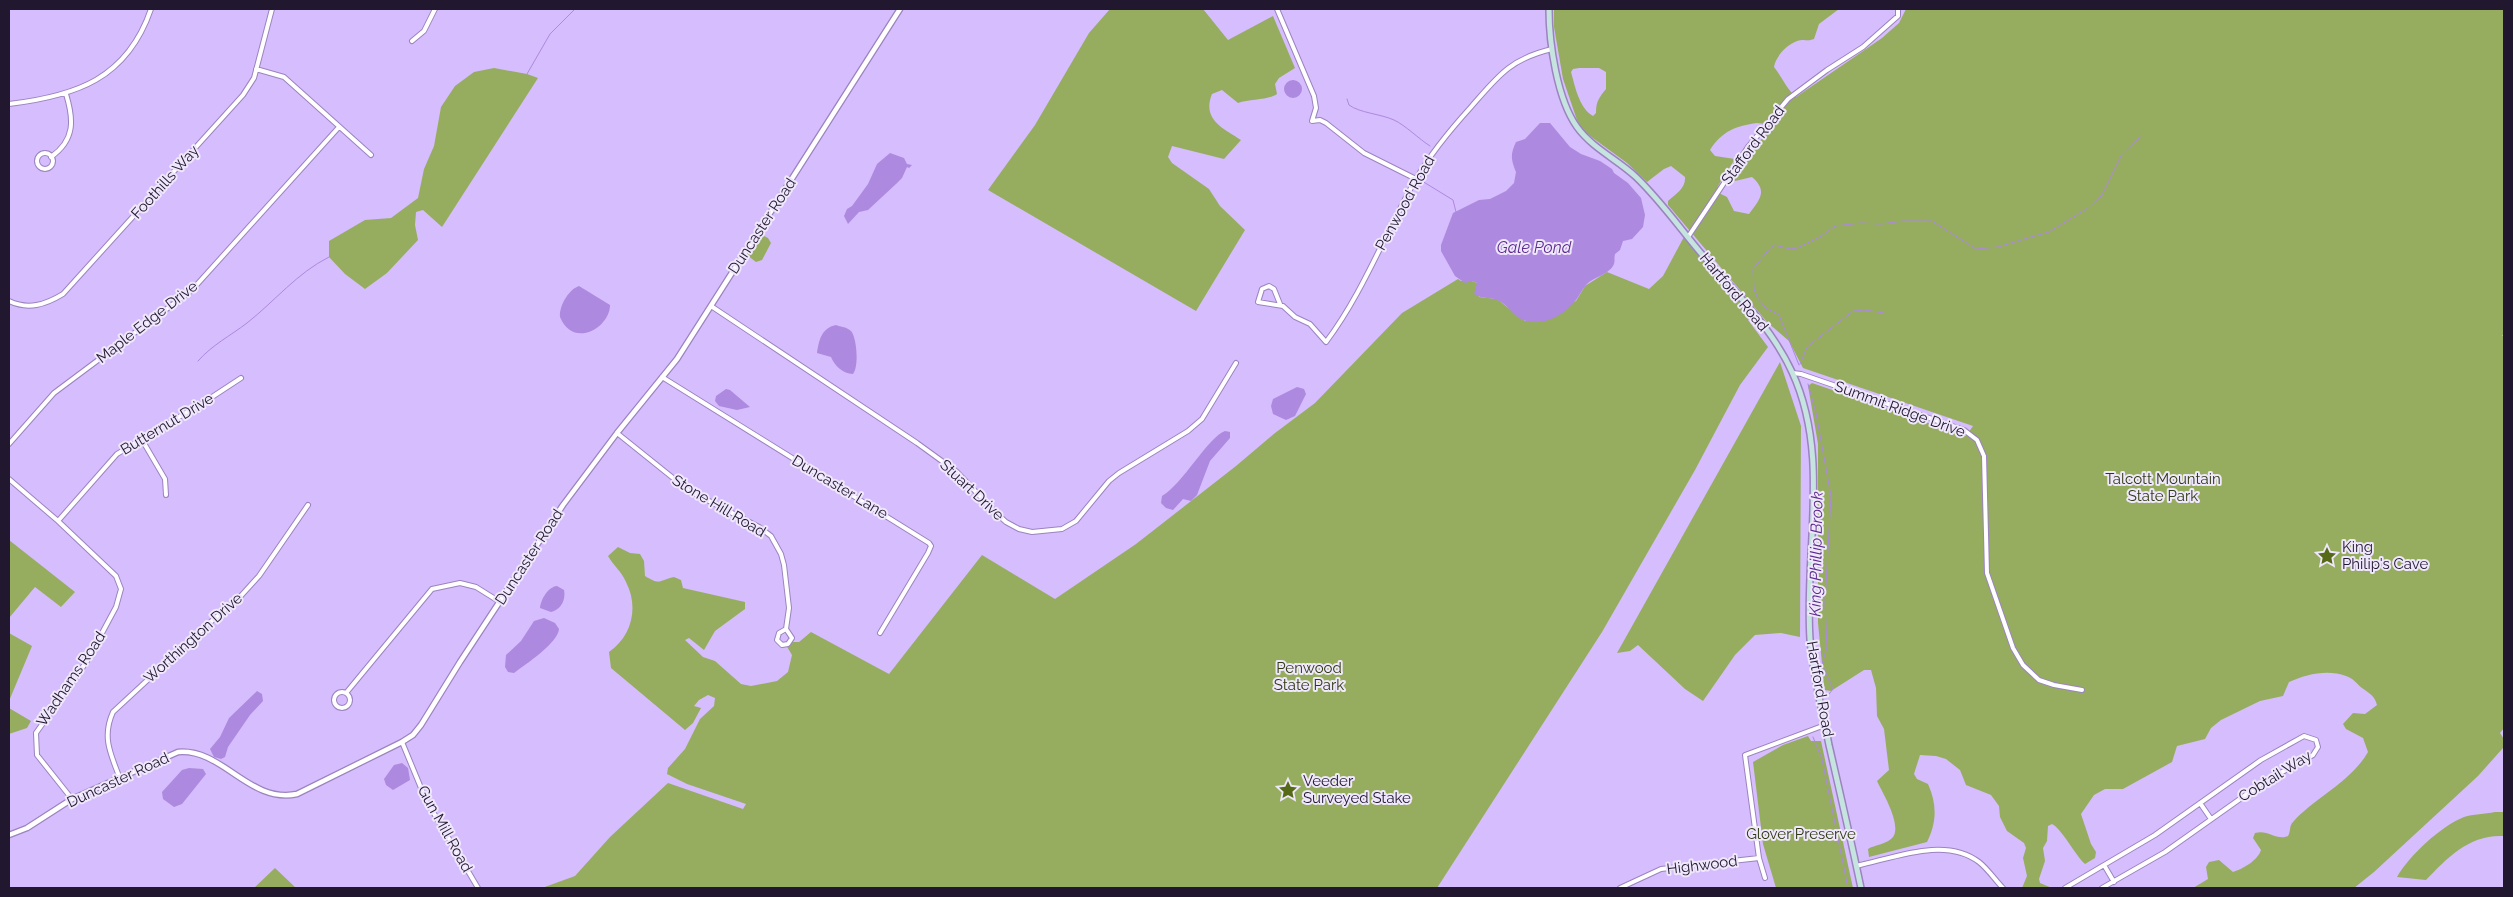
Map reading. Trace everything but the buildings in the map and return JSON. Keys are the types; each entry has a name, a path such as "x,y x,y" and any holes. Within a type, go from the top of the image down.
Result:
{"main road":[{"name":"Hartford Road","path":"1549,9 1552,49 1566,104 1577,127 1594,144 1637,178 1662,205 1768,332 1792,373 1806,411 1813,455 1809,612 1816,684 1862,888"}],"street":[{"path":"9,104 43,100 66,94 96,80 119,62 139,36 151,9"},
{"name":"Foothills Way","path":"9,302 26,306 41,305 62,294 243,95 256,69 272,9"},
{"path":"412,41 424,31 435,9"},
{"name":"Duncaster Road","path":"9,835 28,828 72,799 119,776 178,752 188,751 202,754 261,791 286,796 298,794 413,735 421,726 563,504 677,359 900,9"},
{"path":"1277,9 1314,96 1316,108 1312,121 1320,120 1326,123 1364,153 1416,179"},
{"name":"Stafford Road","path":"1688,237 1748,147 1788,99 1872,40 1898,16 1898,9"},
{"name":"Penwood Road","path":"1280,304 1295,317 1310,324 1326,342 1356,295 1416,179 1442,140 1501,72 1527,57 1552,49"},
{"path":"256,69 284,77 371,156"},
{"path":"52,157 45,153 40,155 37,161 39,166 48,168 52,164 52,157 66,144 72,128 71,112 66,94"},
{"name":"Maple Edge Drive","path":"9,444 54,393 192,290 339,127"},
{"path":"1269,286 1274,289 1280,304 1258,302 1262,289 1269,286"},
{"name":"Stuart Drive","path":"711,306 918,443 957,472 1006,522 1032,532 1062,529 1076,521 1109,481 1188,431 1210,407 1236,363"},
{"name":"Summit Ridge Drive","path":"1792,373 1801,374 1931,418 1964,430 1977,440 1984,456 1987,573 2013,648 2023,666 2039,680 2054,686 2082,690"},
{"name":"Duncaster Lane","path":"662,377 930,543 931,546 928,553 880,632"},
{"name":"Butternut Drive","path":"58,521 111,459 241,378"},
{"name":"Stone Hill Road","path":"617,433 688,490 759,527 771,536 781,554 784,565 789,608 786,629 778,636 777,640 782,645 788,644 792,638 786,629"},
{"path":"142,438 165,479 166,495"},
{"name":"Wadhams Road","path":"9,479 58,521 116,576 121,589 116,607 87,661 36,733 37,755 72,799"},
{"name":"Worthington Drive","path":"119,776 106,744 108,724 113,712 200,631 239,598 259,576 308,505"},
{"path":"346,694 432,589 460,583 476,587 500,602"},
{"path":"340,692 346,694 350,700 348,704 345,707 338,706 335,703 335,696 340,692"},
{"path":"1765,878 1758,858 1745,755 1825,725"},
{"name":"Cobtail Way","path":"2065,888 2155,835 2261,760 2297,740 2308,736 2316,740 2318,747 2313,754 2264,782 2165,852 2102,888"},
{"name":"Gun Mill Road","path":"402,742 426,800 478,888"},
{"path":"2200,803 2211,819"},
{"path":"1856,866 1928,850 1947,849 1964,853 1979,862 2002,888"},
{"name":"Highwood","path":"1620,888 1661,870 1758,858"},
{"path":"2104,866 2114,882"}],"green space":[{"path":"1110,9 1203,9 1228,40 1273,16 1295,68 1279,78 1275,84 1277,94 1274,96 1238,103 1222,90 1212,94 1210,110 1212,116 1221,127 1241,140 1224,159 1172,146 1168,157 1172,163 1209,189 1220,206 1245,230 1196,311 988,190 1035,125 1089,33"},
{"name":"Talcott Mountain State Park","path":"1554,9 1839,9 1819,24 1814,39 1793,43 1781,53 1775,62 1774,67 1789,90 1796,97 1882,38 1899,23 1906,9 2504,9 2504,333 2502,336 2504,336 2504,728 2500,733 2504,739 2503,748 2478,776 2374,872 2354,888 2193,888 2208,879 2206,867 2209,862 2219,860 2233,872 2253,861 2261,850 2253,838 2255,833 2264,832 2280,837 2288,836 2291,825 2302,813 2361,763 2368,752 2363,738 2346,729 2343,724 2353,713 2365,714 2377,705 2375,699 2351,678 2332,673 2310,675 2289,682 2283,696 2260,701 2221,720 2211,728 2205,739 2177,746 2172,762 2123,789 2105,789 2094,795 2081,814 2091,844 2096,852 2095,858 2085,864 2056,827 2052,824 2048,826 2047,841 2043,848 2045,861 2039,879 2040,883 2052,888 2022,888 2027,876 2023,858 2026,848 2024,843 2007,831 2000,817 1999,806 1991,795 1966,785 1960,770 1946,759 1936,756 1920,755 1914,774 1917,779 1928,784 1933,799 1935,813 1933,827 1927,842 1869,857 1868,849 1891,839 1895,831 1893,816 1877,781 1889,770 1884,729 1877,716 1876,688 1871,670 1864,670 1831,691 1825,690 1818,623 1818,444 1808,386 1812,383 1966,436 1973,426 1803,368 1789,341 1767,322 1668,205 1668,201 1682,188 1685,177 1671,166 1647,182 1627,163 1586,133 1578,123 1563,79 1554,27","holes":["1599,68 1606,72 1606,89 1598,100 1596,113 1593,116 1584,108 1574,84 1571,72 1573,69","1757,123 1766,124 1769,129 1731,180 1735,181 1752,177 1760,187 1761,195 1749,214 1734,211 1727,197 1717,192 1718,186 1735,159 1715,156 1710,150 1719,138 1730,130"]},
{"path":"494,68 538,78 442,227 423,210 416,212 415,225 418,240 387,273 365,289 345,274 329,257 329,241 365,220 391,218 418,198 424,169 434,146 441,107 455,86 474,72"},
{"path":"760,234 768,238 771,243 762,260 756,262 747,255"},
{"name":"Penwood State Park","path":"1685,235 1752,312 1748,320 1768,347 1740,385 1695,470 1602,632 1437,888 542,888 575,876 610,837 668,783 743,809 746,804 687,784 667,774 668,768 685,749 700,719 714,706 715,698 708,695 699,700 694,706 701,708 693,723 685,730 611,668 609,652 623,638 631,620 632,611 632,601 626,582 608,556 618,547 630,553 640,554 644,561 645,576 654,581 657,582 674,577 681,580 683,588 745,602 745,609 715,631 704,650 689,638 685,640 703,657 715,661 741,684 751,686 777,681 788,672 792,655 786,645 791,642 799,642 811,632 889,674 982,555 1055,599 1136,544 1236,466 1315,403 1402,313 1458,279 1477,283 1479,297 1497,299 1525,321 1576,301 1585,286 1607,272 1649,289 1663,276"},
{"path":"1780,362 1801,426 1800,637 1781,633 1755,635 1735,655 1703,701 1685,689 1638,645 1630,651 1617,653"},
{"path":"9,540 75,592 61,607 35,587 9,618"},
{"path":"9,633 32,646 9,701"},
{"path":"9,708 31,721 27,728 9,734"},
{"name":"Glover Preserve","path":"1808,736 1811,741 1821,741 1853,888 1776,888 1763,844 1753,762 1783,745"},
{"path":"2504,812 2504,836 2492,836 2470,843 2451,855 2426,880 2397,877 2409,860 2426,842 2455,821 2471,815"},
{"path":"275,868 296,888 254,888"}],"water":[{"path":"1289,80 1297,80 1302,85 1300,96 1289,98 1284,93 1284,85"},
{"name":"Gale Pond","path":"1540,123 1550,123 1570,147 1581,154 1600,161 1628,183 1641,198 1645,215 1643,227 1632,239 1623,241 1620,250 1615,254 1614,264 1606,273 1587,284 1576,300 1564,312 1550,320 1535,322 1519,318 1505,305 1496,300 1474,294 1477,283 1472,281 1465,283 1455,276 1441,251 1441,245 1453,213 1479,200 1490,199 1506,191 1514,183 1516,172 1512,157 1516,142 1525,139"},
{"path":"890,153 904,158 907,164 912,165 909,168 907,167 902,178 868,210 859,212 848,224 844,216 847,209 852,206 868,184 877,164"},
{"path":"579,286 610,305 604,321 590,332 573,332 566,327 560,317 565,298"},
{"path":"836,325 848,329 853,335 857,359 853,374 839,368 831,357 817,353 824,332"},
{"path":"1297,387 1304,389 1306,394 1295,416 1286,420 1273,414 1271,406 1273,399"},
{"path":"726,389 730,390 750,407 737,410 719,406 715,401 716,396"},
{"path":"1225,431 1230,432 1230,438 1210,461 1197,495 1191,501 1183,499 1173,510 1166,508 1161,503 1162,496 1178,482 1211,442"},
{"path":"557,586 564,590 564,597 560,607 551,612 540,608 546,594"},
{"path":"544,618 555,623 559,629 553,641 514,673 508,672 505,667 506,655 521,641 534,621"},
{"path":"257,691 262,694 263,701 250,715 228,747 225,757 221,759 214,757 210,749 220,737 229,718"},
{"path":"402,763 408,768 410,780 393,790 386,785 384,779 394,765"},
{"path":"189,768 203,769 206,774 182,804 174,807 163,799 162,792 182,770"}],"waterway":[{"path":"527,74 550,34 575,9"},
{"path":"1347,99 1349,105 1354,108 1398,122 1430,146"},
{"name":"King Phillip Brook","path":"1799,365 1779,315 1766,308 1758,299 1754,289 1753,269 1771,247 1775,245 1790,249 1797,248 1820,237 1835,226 1861,223 1881,224 1903,221 1932,221 1976,249 1998,247 2049,232 2088,208 2102,195 2122,154 2140,137"},
{"path":"1422,181 1453,200 1456,212"},
{"path":"198,361 215,345 257,315 296,279 329,257"},
{"path":"1800,364 1807,347 1853,311 1865,310 1884,313"},
{"name":"King Phillip Brook","path":"1808,384 1816,413 1831,496 1825,602 1827,647 1822,664 1833,689 1829,694"},
{"name":"King Phillip Brook","path":"1813,737 1822,759 1848,888"}],"place":[{"name":"King Philip's Cave","path":"2327,556"},
{"name":"Veeder Surveyed Stake","path":"1288,790"}]}
